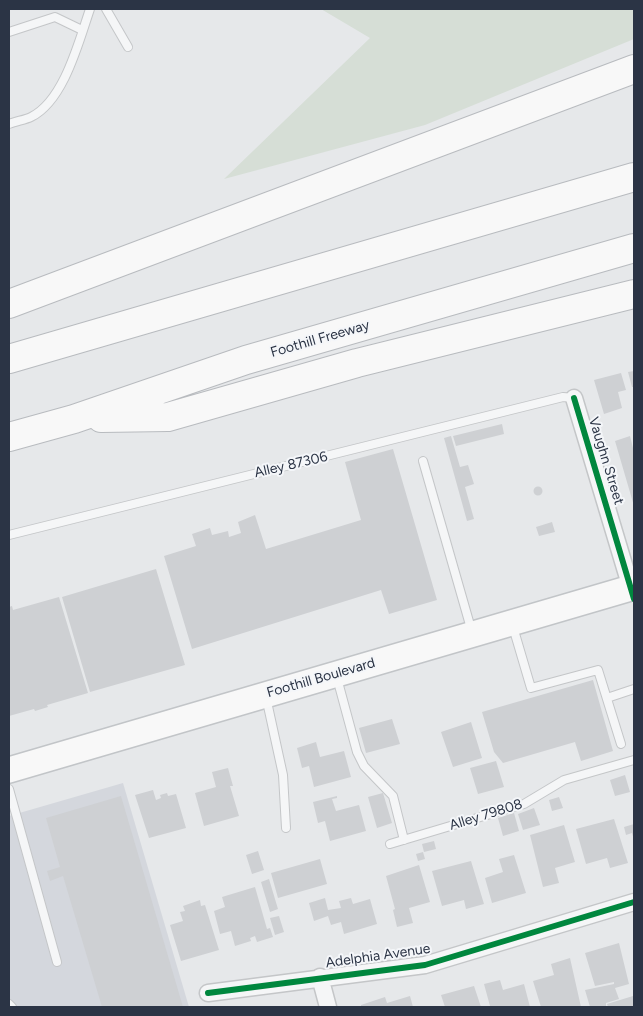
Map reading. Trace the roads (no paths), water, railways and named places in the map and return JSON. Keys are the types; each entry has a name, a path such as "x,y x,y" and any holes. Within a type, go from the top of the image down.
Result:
{"highway":[{"path":"9,304 634,69"},
{"path":"9,359 634,177"},
{"name":"Foothill Freeway","path":"9,437 74,419 246,360 634,248"},
{"path":"74,419 168,417 357,363 634,294"}],"main road":[{"name":"Foothill Boulevard","path":"9,770 633,587"}],"street":[{"name":"Vaughn Street","path":"574,398 633,587"},
{"name":"Adelphia Avenue","path":"208,993 320,977 425,965 634,902"},
{"path":"320,977 328,1007"}],"lane":[{"path":"9,124 32,117 49,104 60,86 90,9"},
{"path":"106,9 128,47"},
{"path":"9,32 55,17 82,30"},
{"name":"Alley 87306","path":"9,535 563,397 574,398"},
{"path":"423,460 473,634"},
{"path":"512,623 531,688 598,670 621,744"},
{"path":"336,674 357,752 364,766 393,796 404,840"},
{"path":"607,698 634,689"},
{"path":"265,695 283,776 286,828"},
{"name":"Alley 79808","path":"390,844 524,804 564,780 634,760"},
{"path":"9,789 57,962"},
{"path":"9,1004 12,1007"}]}
